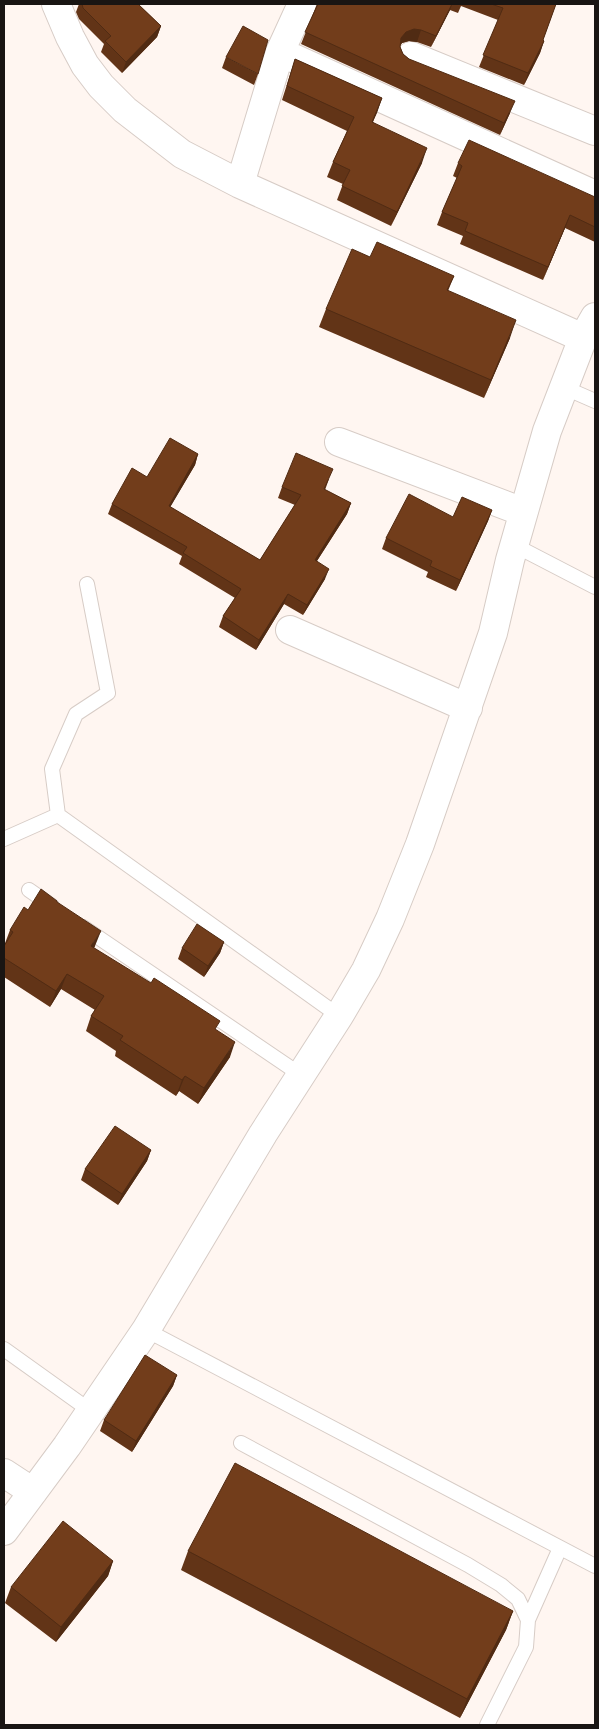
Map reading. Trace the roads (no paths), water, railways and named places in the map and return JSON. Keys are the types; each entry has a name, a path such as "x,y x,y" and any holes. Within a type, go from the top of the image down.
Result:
{"street":[{"path":"6,1521 33,1492 92,1412 146,1330 263,1134 339,1016 366,970 390,919 420,844 468,708 493,634 514,545 547,431 563,387 589,327 240,184 182,154 125,110 101,86 86,65 70,36 56,4"},
{"path":"240,184 280,52 302,4"},
{"path":"280,52 595,195"},
{"path":"411,56 595,131"},
{"path":"340,442 523,512"},
{"path":"290,630 468,708"},
{"path":"4,1473 33,1492"}],"lane":[{"path":"563,387 595,402"},
{"path":"514,545 595,586"},
{"path":"87,584 108,693 76,714 52,769 58,815 339,1016"},
{"path":"4,839 58,815"},
{"path":"28,890 301,1075"},
{"path":"146,1330 595,1566"},
{"path":"4,1349 92,1412"},
{"path":"241,1443 476,1570 518,1599 528,1620"},
{"path":"487,1725 526,1648 528,1620 560,1548"}]}
